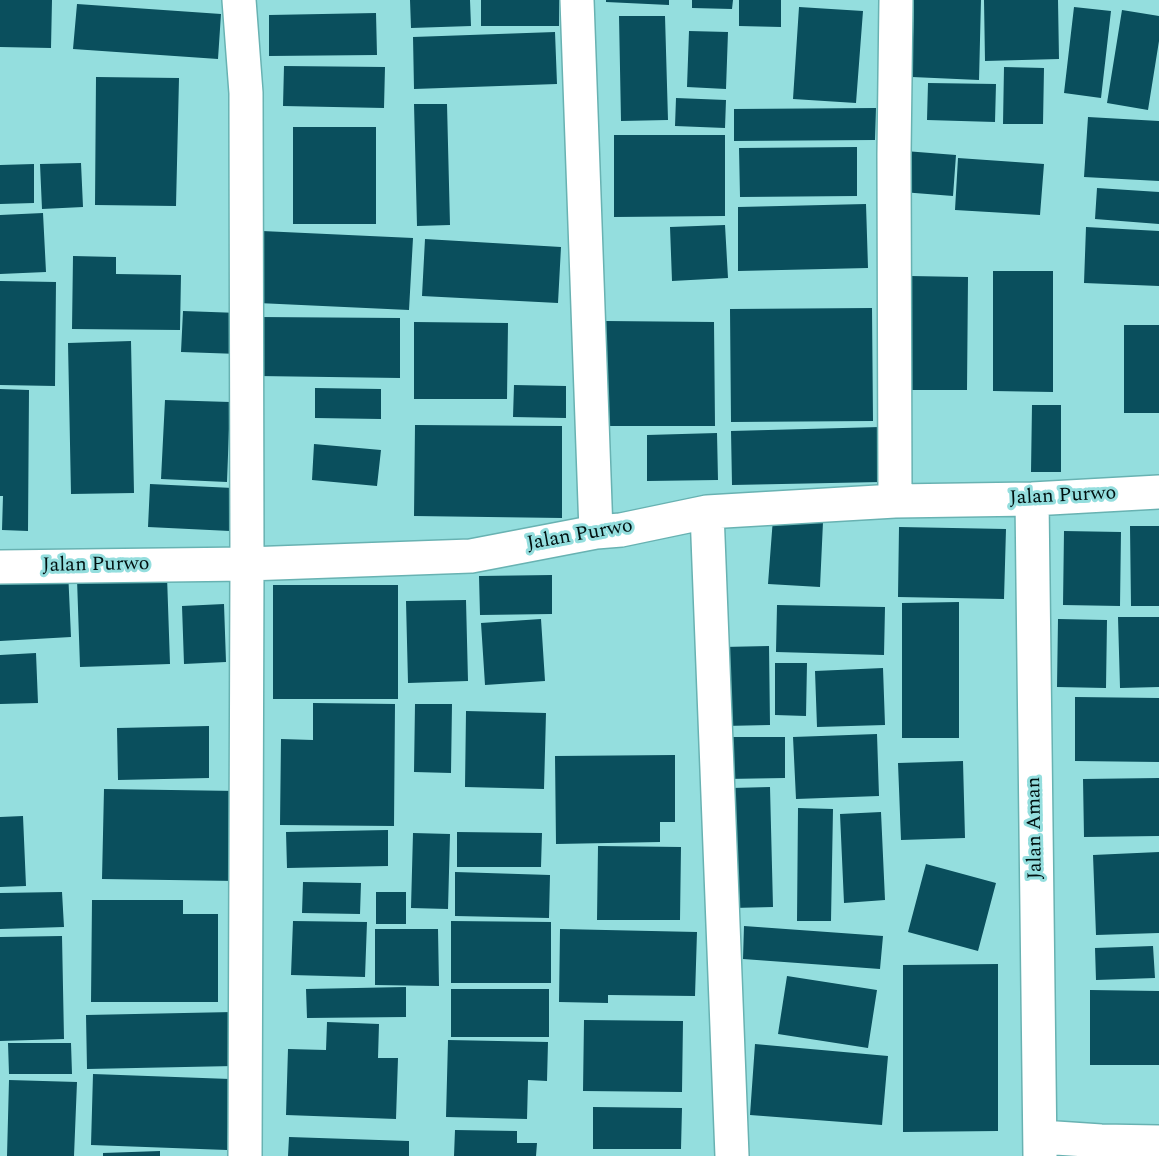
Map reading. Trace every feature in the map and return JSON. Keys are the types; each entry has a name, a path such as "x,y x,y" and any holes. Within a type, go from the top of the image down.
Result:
{"street":[{"path":"239,0 246,93 245,1156"},
{"path":"577,0 596,532"},
{"path":"895,501 896,0"},
{"name":"Jalan Purwo","path":"0,567 247,564 471,556 596,532 621,530 707,512 895,501 1032,500 1159,492"},
{"name":"Jalan Aman","path":"1032,500 1040,1146"},
{"path":"707,512 732,1156"},
{"path":"1040,1146 1101,1141 1159,1142"}],"building":[{"path":"0,0 52,0 51,48 0,47"},
{"path":"410,0 470,0 471,26 411,28"},
{"path":"481,0 559,0 559,26 481,26"},
{"path":"606,0 669,0 669,5 606,2"},
{"path":"692,0 733,0 732,9 692,8"},
{"path":"739,0 781,0 781,27 739,26"},
{"path":"914,0 981,0 979,80 912,77"},
{"path":"984,0 1058,0 1059,59 985,61"},
{"path":"77,4 221,14 218,59 73,49"},
{"path":"799,7 863,11 856,103 793,99"},
{"path":"1074,7 1111,11 1101,98 1064,93"},
{"path":"1122,10 1159,16 1159,41 1148,110 1107,103"},
{"path":"376,13 377,55 269,56 269,15"},
{"path":"619,16 665,16 668,120 621,121"},
{"path":"689,31 728,32 726,89 687,87"},
{"path":"555,32 557,84 414,89 413,37"},
{"path":"284,66 385,67 384,108 283,106"},
{"path":"1004,67 1044,68 1043,124 1003,124"},
{"path":"96,77 179,78 176,206 95,205"},
{"path":"928,83 996,84 995,122 927,120"},
{"path":"676,98 726,100 725,128 675,126"},
{"path":"414,104 447,104 450,225 417,226"},
{"path":"876,108 875,140 734,141 734,109"},
{"path":"1088,117 1159,121 1159,181 1084,177"},
{"path":"293,127 376,127 376,224 293,224"},
{"path":"614,135 725,135 725,216 614,217"},
{"path":"857,147 857,196 740,197 739,148"},
{"path":"905,151 956,155 953,196 902,192"},
{"path":"958,158 1044,164 1040,215 955,210"},
{"path":"81,163 83,207 42,209 40,164"},
{"path":"34,164 34,203 0,204 0,165"},
{"path":"1097,188 1159,192 1159,224 1095,219"},
{"path":"866,204 868,268 738,271 738,207"},
{"path":"43,213 46,272 0,274 0,215"},
{"path":"725,225 728,278 672,281 670,227"},
{"path":"1086,227 1159,231 1159,286 1084,283"},
{"path":"262,231 413,238 409,310 258,303"},
{"path":"425,239 561,247 558,303 422,296"},
{"path":"73,256 116,257 116,274 181,275 180,330 72,329"},
{"path":"993,271 1053,271 1053,392 993,391"},
{"path":"910,276 968,277 967,390 909,390"},
{"path":"0,281 56,282 55,386 0,385"},
{"path":"872,308 873,421 731,422 730,309"},
{"path":"183,311 239,313 239,354 181,352"},
{"path":"258,317 400,318 400,378 258,376"},
{"path":"606,321 714,322 715,426 606,426"},
{"path":"414,322 508,323 507,399 414,399"},
{"path":"1124,325 1159,325 1159,413 1124,413"},
{"path":"131,341 134,493 71,494 68,343"},
{"path":"514,385 566,386 566,418 513,417"},
{"path":"315,388 381,389 381,419 315,418"},
{"path":"0,389 29,390 28,531 2,530"},
{"path":"165,400 230,402 227,482 161,479"},
{"path":"1032,405 1061,405 1061,472 1031,472"},
{"path":"415,425 562,426 562,518 414,516"},
{"path":"880,427 881,482 732,485 731,431"},
{"path":"717,433 718,480 647,481 647,435"},
{"path":"314,444 381,450 377,486 312,480"},
{"path":"150,484 233,488 230,531 148,527"},
{"path":"773,518 823,522 820,587 768,584"},
{"path":"1130,526 1159,526 1159,606 1131,606"},
{"path":"899,527 1006,529 1004,599 898,597"},
{"path":"1064,531 1121,532 1120,606 1063,605"},
{"path":"68,570 71,637 0,641 0,573"},
{"path":"552,575 552,614 480,615 479,576"},
{"path":"167,576 170,664 80,667 77,579"},
{"path":"273,585 398,585 398,699 273,699"},
{"path":"466,600 468,681 408,683 406,601"},
{"path":"959,602 959,738 902,738 902,603"},
{"path":"224,604 226,662 184,664 182,606"},
{"path":"777,605 885,607 884,655 776,652"},
{"path":"1118,617 1159,617 1159,687 1120,688"},
{"path":"541,619 545,681 485,685 481,623"},
{"path":"1058,619 1107,620 1106,688 1057,687"},
{"path":"769,646 770,725 724,726 723,647"},
{"path":"36,653 38,703 0,704 0,655"},
{"path":"775,663 807,663 806,716 775,715"},
{"path":"883,668 885,725 817,727 815,671"},
{"path":"1075,697 1159,698 1159,762 1075,761"},
{"path":"313,703 395,704 394,826 280,825 281,739 313,740"},
{"path":"415,704 452,704 451,773 414,772"},
{"path":"466,711 546,713 544,789 465,787"},
{"path":"209,726 209,778 118,780 117,728"},
{"path":"877,734 879,796 796,799 793,737"},
{"path":"726,737 785,737 785,778 726,779"},
{"path":"675,755 675,822 660,822 660,842 556,844 555,756"},
{"path":"963,761 965,838 901,840 898,763"},
{"path":"1159,778 1159,836 1084,837 1083,779"},
{"path":"770,787 773,907 733,908 731,788"},
{"path":"104,789 238,791 237,881 102,879"},
{"path":"798,808 833,809 831,921 797,921"},
{"path":"881,812 885,900 844,903 840,814"},
{"path":"23,816 26,886 0,887 0,817"},
{"path":"388,830 388,866 287,868 286,832"},
{"path":"457,832 542,833 541,867 457,867"},
{"path":"413,833 450,834 448,909 411,908"},
{"path":"598,846 681,847 680,920 597,920"},
{"path":"1159,852 1159,933 1096,935 1093,855"},
{"path":"926,864 996,883 978,951 908,932"},
{"path":"455,872 550,875 549,918 455,916"},
{"path":"303,882 361,883 360,914 302,913"},
{"path":"62,892 64,927 0,929 0,893"},
{"path":"376,892 406,892 406,924 376,924"},
{"path":"92,900 183,900 183,914 218,914 218,1002 91,1002"},
{"path":"293,921 367,922 365,977 291,975"},
{"path":"451,921 551,922 551,983 451,983"},
{"path":"744,926 883,936 880,969 743,959"},
{"path":"375,929 438,929 439,986 375,985"},
{"path":"560,929 697,932 695,996 608,995 608,1003 559,1002"},
{"path":"62,936 64,1039 0,1041 0,937"},
{"path":"1153,946 1155,978 1096,980 1095,948"},
{"path":"998,964 998,1131 903,1132 903,965"},
{"path":"787,976 877,990 868,1048 778,1034"},
{"path":"406,987 406,1017 307,1018 306,989"},
{"path":"451,989 549,989 549,1037 451,1037"},
{"path":"1090,990 1159,991 1159,1065 1090,1065"},
{"path":"233,1012 234,1066 87,1069 86,1015"},
{"path":"584,1020 683,1021 682,1092 583,1091"},
{"path":"327,1022 379,1024 378,1058 398,1058 396,1119 286,1115 288,1049 326,1050"},
{"path":"448,1040 548,1042 547,1081 528,1080 527,1119 446,1117"},
{"path":"8,1043 71,1043 72,1074 9,1074"},
{"path":"755,1044 888,1056 882,1125 750,1115"},
{"path":"93,1074 230,1079 227,1150 91,1145"},
{"path":"9,1080 77,1082 74,1156 7,1156"},
{"path":"593,1107 682,1108 681,1149 593,1149"},
{"path":"455,1130 517,1131 517,1143 537,1143 536,1156 454,1156"},
{"path":"289,1137 409,1141 409,1156 288,1156"},
{"path":"160,1151 160,1156 103,1156 103,1153"}]}
